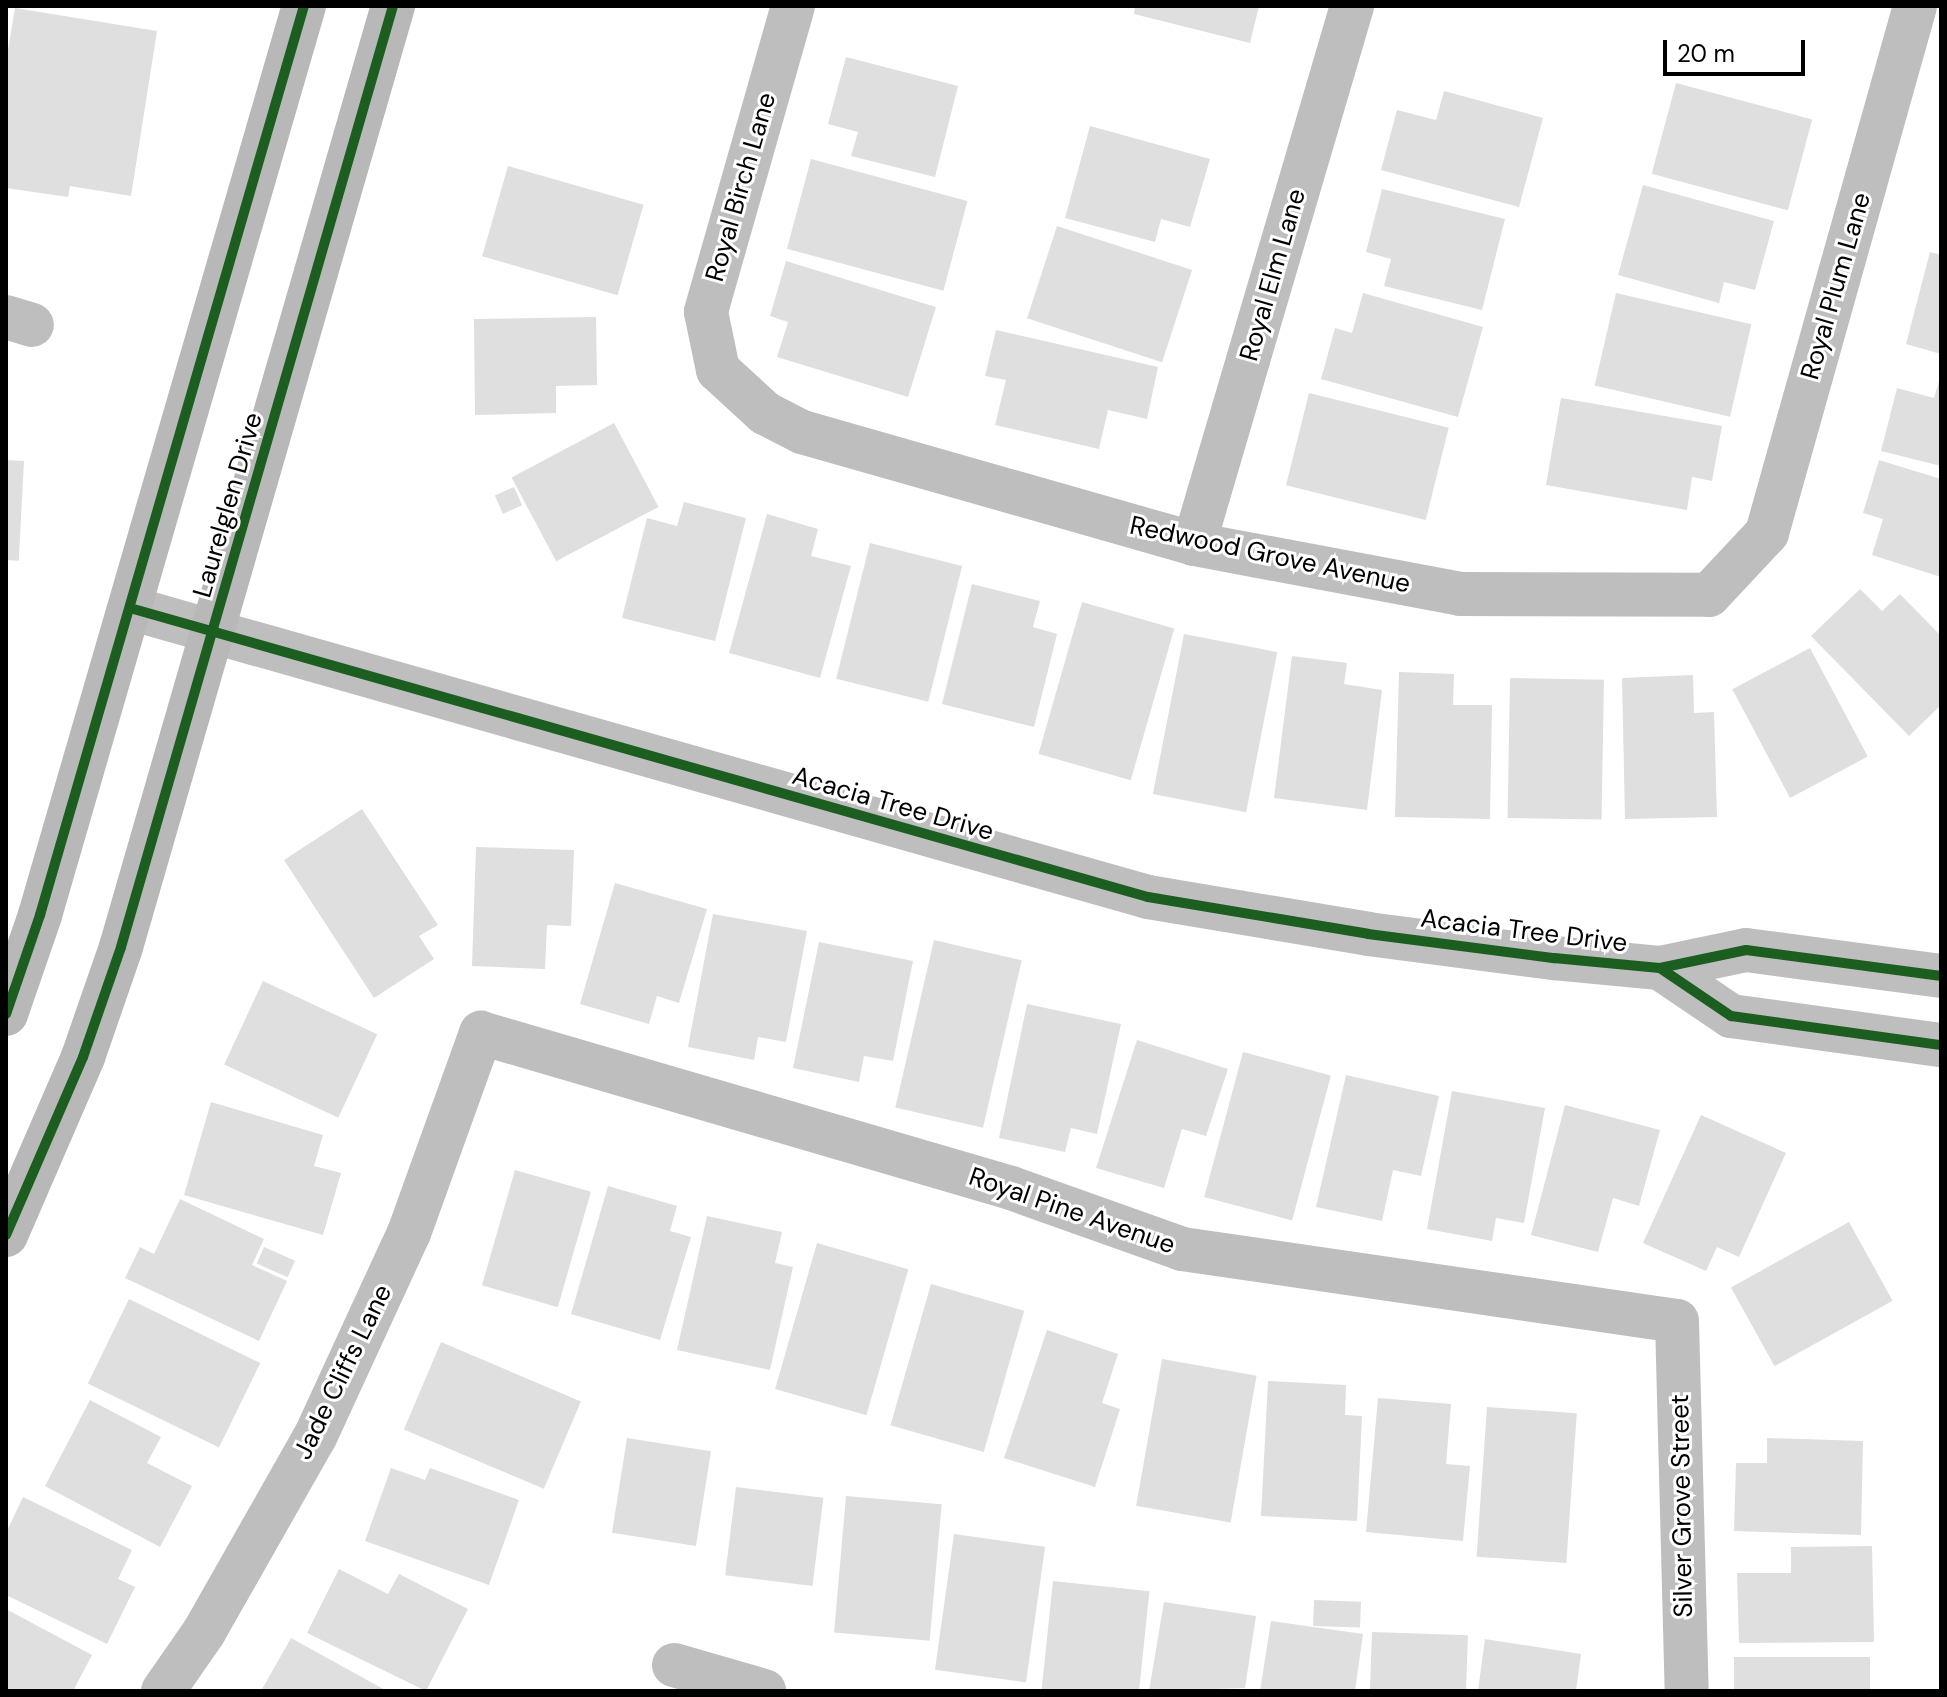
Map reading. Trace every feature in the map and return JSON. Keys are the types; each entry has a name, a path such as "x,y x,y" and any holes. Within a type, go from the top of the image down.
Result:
{"street":[{"path":"6,1014 40,915 304,6"},
{"name":"Laurelglen Drive","path":"6,1235 93,1030 214,631 393,6"},
{"name":"Royal Birch Lane","path":"718,370 706,312 793,6"},
{"name":"Royal Elm Lane","path":"1194,544 1352,6"},
{"name":"Royal Plum Lane","path":"1746,559 1767,533 1915,6"},
{"name":"Redwood Grove Avenue","path":"718,370 765,413 802,432 1194,544 1460,594 1709,595 1746,559"},
{"name":"Acacia Tree Drive","path":"130,608 1148,897 1368,934 1660,968 1746,950 1941,976"},
{"name":"Acacia Tree Drive","path":"1660,968 1731,1016 1941,1045"},
{"name":"Royal Pine Avenue","path":"481,1033 1011,1188 1182,1249 1677,1321"},
{"name":"Jade Cliffs Lane","path":"163,1691 204,1632 315,1437 409,1233 481,1033"},
{"name":"Silver Grove Street","path":"1677,1321 1687,1691"},
{"path":"674,1665 764,1691"}],"building":[{"path":"1135,6 1259,6 1250,43 1134,14"},
{"path":"15,8 157,31 131,196 70,186 68,197 6,188 6,62"},
{"path":"846,57 958,86 935,177 851,156 858,132 828,124"},
{"path":"1676,83 1812,119 1788,210 1652,174"},
{"path":"1444,91 1543,118 1519,207 1381,170 1397,110 1436,120"},
{"path":"1090,126 1210,159 1190,227 1161,219 1155,242 1065,218"},
{"path":"811,159 967,201 943,291 787,249"},
{"path":"508,166 644,205 618,295 482,256"},
{"path":"1643,185 1774,221 1755,290 1724,282 1719,303 1618,275"},
{"path":"1382,189 1505,219 1482,310 1384,286 1391,259 1366,252"},
{"path":"1057,226 1192,270 1162,362 1027,318"},
{"path":"1930,252 1941,255 1941,354 1906,344"},
{"path":"786,261 936,307 908,397 777,357 788,322 770,316"},
{"path":"1363,293 1483,327 1458,417 1321,379 1335,328 1352,333"},
{"path":"1616,293 1751,324 1730,417 1595,386"},
{"path":"596,317 597,385 556,386 556,413 475,415 474,319"},
{"path":"996,330 1158,367 1147,419 1108,410 1099,449 995,425 1006,380 985,376"},
{"path":"1941,375 1941,466 1881,451 1897,388 1934,398"},
{"path":"1309,393 1449,428 1426,520 1286,485"},
{"path":"1561,398 1722,426 1712,481 1692,477 1687,510 1546,485"},
{"path":"614,423 659,507 556,561 512,477"},
{"path":"6,460 24,461 19,561 6,560"},
{"path":"1879,460 1941,479 1941,577 1872,555 1883,519 1863,513"},
{"path":"514,487 522,505 503,514 495,496"},
{"path":"684,502 746,518 715,641 622,618 647,518 677,526"},
{"path":"767,514 818,529 811,556 851,566 820,678 729,653"},
{"path":"870,543 962,566 928,702 836,679"},
{"path":"972,584 1040,601 1033,627 1057,634 1034,727 942,704"},
{"path":"1860,589 1882,611 1900,594 1941,636 1941,705 1909,736 1811,636"},
{"path":"1082,602 1174,628 1131,780 1038,754"},
{"path":"1184,634 1277,652 1246,812 1153,794"},
{"path":"1810,648 1868,757 1790,798 1732,689"},
{"path":"1292,656 1347,663 1344,684 1382,690 1367,810 1274,798"},
{"path":"1399,672 1454,674 1453,705 1492,705 1490,819 1395,817"},
{"path":"1693,675 1694,713 1714,712 1717,817 1625,819 1622,678"},
{"path":"1510,678 1604,680 1602,820 1508,818"},
{"path":"362,809 438,925 419,936 434,959 374,998 284,860"},
{"path":"476,847 574,850 571,926 547,925 545,969 472,966"},
{"path":"615,883 707,909 679,1003 657,996 649,1024 580,1004"},
{"path":"713,914 807,931 786,1042 758,1037 754,1060 688,1047"},
{"path":"934,940 1022,960 983,1128 895,1108"},
{"path":"819,942 913,961 893,1061 864,1056 859,1082 793,1068"},
{"path":"263,981 377,1034 338,1118 224,1064"},
{"path":"1027,1004 1121,1024 1097,1134 1071,1128 1065,1152 999,1138"},
{"path":"1137,1040 1228,1069 1206,1136 1182,1129 1164,1188 1096,1168"},
{"path":"1243,1052 1331,1076 1292,1220 1204,1197"},
{"path":"1346,1075 1439,1096 1421,1176 1393,1170 1382,1221 1316,1207"},
{"path":"1452,1091 1545,1108 1524,1223 1496,1218 1492,1241 1427,1229"},
{"path":"211,1102 323,1135 314,1166 341,1173 323,1235 184,1195"},
{"path":"1565,1105 1660,1130 1639,1206 1613,1198 1598,1252 1531,1235"},
{"path":"1701,1115 1786,1153 1739,1257 1717,1247 1706,1271 1643,1243"},
{"path":"515,1170 591,1192 558,1307 482,1285"},
{"path":"608,1186 677,1206 670,1231 691,1237 660,1340 571,1314"},
{"path":"180,1199 264,1239 252,1265 287,1281 259,1341 125,1278 140,1247 154,1254"},
{"path":"707,1216 782,1232 775,1263 793,1267 770,1370 677,1350"},
{"path":"1849,1222 1893,1301 1775,1366 1731,1287"},
{"path":"817,1243 908,1269 866,1415 775,1389"},
{"path":"264,1247 295,1261 288,1277 257,1263"},
{"path":"931,1284 1024,1311 984,1452 890,1425"},
{"path":"129,1299 260,1363 219,1447 88,1383"},
{"path":"1047,1330 1118,1354 1102,1403 1120,1409 1095,1487 1004,1458"},
{"path":"441,1342 581,1401 544,1489 404,1429"},
{"path":"1162,1359 1257,1376 1231,1522 1136,1506"},
{"path":"1268,1381 1346,1385 1345,1415 1362,1416 1357,1521 1261,1516"},
{"path":"1378,1398 1451,1404 1446,1464 1470,1466 1463,1541 1366,1532"},
{"path":"90,1400 161,1437 147,1463 192,1486 160,1547 45,1486"},
{"path":"1487,1407 1577,1413 1566,1563 1477,1557"},
{"path":"627,1438 711,1451 696,1546 612,1533"},
{"path":"1767,1438 1863,1441 1861,1535 1734,1531 1736,1463 1767,1463"},
{"path":"391,1468 425,1480 430,1468 519,1500 489,1585 365,1541"},
{"path":"736,1487 823,1498 812,1586 725,1575"},
{"path":"846,1496 942,1504 930,1641 834,1632"},
{"path":"23,1497 132,1550 118,1579 135,1587 107,1644 6,1595 6,1533"},
{"path":"954,1534 1045,1547 1026,1682 935,1670"},
{"path":"1872,1546 1874,1642 1739,1643 1737,1573 1791,1573 1791,1547"},
{"path":"339,1569 388,1594 399,1574 468,1609 426,1691 307,1633"},
{"path":"1053,1581 1149,1591 1139,1691 1041,1691"},
{"path":"1314,1600 1361,1602 1360,1628 1313,1626"},
{"path":"1164,1602 1256,1616 1245,1688 1149,1691"},
{"path":"6,1609 92,1655 73,1691 6,1691"},
{"path":"1271,1621 1363,1634 1355,1691 1260,1691"},
{"path":"1372,1632 1468,1635 1466,1691 1370,1691"},
{"path":"291,1638 387,1691 261,1691"},
{"path":"1485,1639 1581,1654 1576,1691 1478,1691"},
{"path":"1734,1657 1870,1657 1870,1691 1734,1691"}],"cycle path":[{"path":"6,1014 40,915 304,6"},
{"path":"6,1235 83,1057 121,947 393,6"},
{"path":"130,608 1148,897 1368,934 1554,958 1660,968 1746,950 1941,976"},
{"path":"1660,968 1731,1016 1941,1045"}]}
